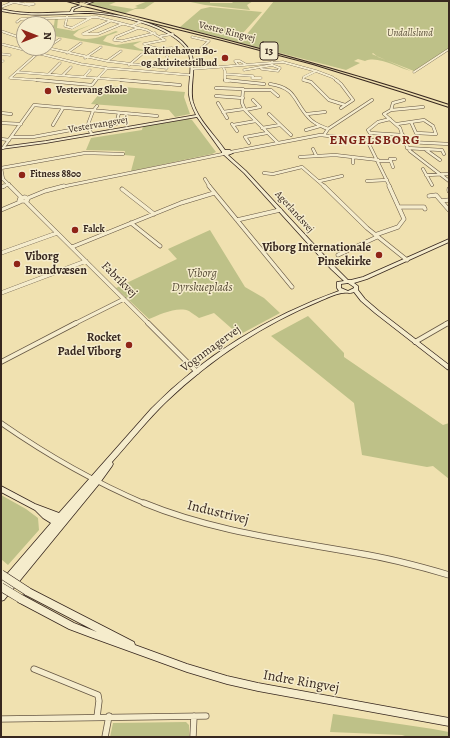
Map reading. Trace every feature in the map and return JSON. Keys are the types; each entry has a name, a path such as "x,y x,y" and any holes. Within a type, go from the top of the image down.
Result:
{"main road":[{"name":"Vestre Ringvej","path":"68,1 292,57 449,106"}],"street":[{"path":"8,1 26,4"},
{"path":"71,13 73,9 94,1"},
{"path":"1,9 15,2"},
{"path":"1,9 6,12"},
{"path":"1,13 6,12"},
{"name":"Agerlandsvej","path":"6,12 26,15 101,13 161,28 173,34 182,41 190,54 192,69 190,75 190,95 198,116 227,153 346,282"},
{"path":"67,17 65,26 72,28 92,17"},
{"path":"56,18 92,17 132,26 155,33 165,40 144,44 147,47 173,49 170,45"},
{"path":"110,21 87,30 82,34 90,36 100,34 123,24"},
{"path":"132,26 140,22"},
{"path":"139,28 116,37 114,40 122,42 155,33"},
{"path":"1,31 16,36"},
{"path":"1,35 7,33"},
{"path":"161,36 173,34"},
{"path":"190,54 198,51 209,41 192,37"},
{"path":"56,42 60,39"},
{"path":"1,44 16,48"},
{"path":"67,53 81,44"},
{"path":"85,58 101,47"},
{"path":"414,72 449,49"},
{"path":"56,50 85,58 167,68"},
{"path":"107,61 121,51"},
{"path":"1,54 10,55"},
{"path":"129,64 142,54"},
{"path":"36,56 10,78 92,85 107,68"},
{"path":"51,56 107,68 190,75"},
{"path":"164,74 168,63 167,56"},
{"path":"238,66 235,61 240,61 245,64"},
{"path":"192,69 272,62 288,63 316,71 341,84 353,100 340,108"},
{"path":"49,74 60,63"},
{"path":"244,70 272,65 280,68 278,71 262,70 260,68"},
{"path":"63,75 71,67"},
{"path":"223,67 225,71 224,80 227,82 264,84"},
{"path":"84,77 90,70"},
{"path":"316,71 304,77 303,80 311,82 326,98 345,105"},
{"path":"17,72 180,85"},
{"path":"225,74 237,77 261,78"},
{"path":"126,80 130,76"},
{"path":"147,82 150,78"},
{"path":"169,84 172,80"},
{"path":"216,83 216,88 271,90 278,96"},
{"path":"270,84 285,86 298,99 314,123 328,129"},
{"path":"243,90 244,110 278,144"},
{"path":"216,96 243,98"},
{"path":"223,112 260,107 254,100"},
{"path":"324,135 328,129 372,100"},
{"path":"391,110 393,103 404,100"},
{"path":"218,103 227,118"},
{"path":"2,148 34,105 157,116"},
{"path":"87,127 93,111 97,106"},
{"path":"422,107 391,110 384,114 397,124 404,134 404,141 407,148 448,181"},
{"path":"53,125 63,108"},
{"path":"307,114 325,112"},
{"path":"1,113 11,114"},
{"path":"116,124 119,113"},
{"path":"269,114 291,135"},
{"name":"Vestervangsvej","path":"2,148 36,144 198,116"},
{"path":"390,119 378,122 368,130 370,133 404,134"},
{"path":"397,124 424,120 433,126 436,134 416,134 411,122"},
{"path":"237,131 232,124 256,121"},
{"path":"1,123 21,124"},
{"path":"262,128 280,125"},
{"path":"306,130 320,126"},
{"path":"87,127 92,134"},
{"path":"1,139 33,137 87,127"},
{"path":"249,143 245,138 267,133"},
{"path":"1,210 45,191 71,184 278,144 314,135 367,140 449,144"},
{"path":"338,255 401,225 404,219 378,160 367,140"},
{"path":"407,148 442,150 444,154"},
{"path":"313,149 316,155"},
{"path":"425,149 440,160"},
{"path":"27,200 22,198 3,179 1,168 85,153 123,154"},
{"path":"300,157 316,155 390,161 390,159 395,159"},
{"path":"352,163 353,157"},
{"path":"390,161 393,167"},
{"path":"264,173 273,174 302,167 313,178 320,181 376,236 407,260"},
{"path":"423,169 432,185"},
{"path":"426,175 449,174"},
{"path":"320,181 342,176"},
{"path":"205,179 214,193 218,195 292,287"},
{"path":"367,181 387,180"},
{"path":"1,187 8,184"},
{"path":"122,189 154,214"},
{"path":"72,247 195,198 214,193"},
{"path":"429,196 436,195 449,210"},
{"path":"20,202 19,200 22,198"},
{"name":"Fabrikvej","path":"27,200 197,372"},
{"path":"441,201 449,200"},
{"path":"399,207 424,207 425,209"},
{"path":"237,220 280,210"},
{"path":"131,223 160,246"},
{"path":"1,253 58,233"},
{"path":"365,278 354,290 341,290 338,285 365,278 449,240"},
{"path":"1,292 86,261"},
{"path":"346,282 363,300 449,368"},
{"name":"Vognmagervej","path":"1,587 60,521 139,425 165,399 225,350 243,338 279,319 341,290"},
{"path":"1,362 124,299"},
{"path":"415,342 449,323"},
{"name":"Industrivej","path":"1,423 61,463 94,481 154,506 206,524 420,565 449,575"},
{"path":"1,488 38,508 45,516 60,521"},
{"name":"Vognmagervej","path":"1,597 60,521"},
{"name":"Indre Ringvej","path":"1,574 28,591 151,655"},
{"name":"Indre Ringvej","path":"1,587 72,626 151,655 226,680 258,688 449,722"},
{"path":"34,669 98,695 99,701 97,717"},
{"path":"106,737 109,716"},
{"path":"1,719 109,716 206,716"},
{"path":"193,737 194,716"}],"green space":[{"path":"96,1 118,1 109,5 133,9 138,7 135,6 148,1 156,1 144,9 135,9 123,14 86,4"},
{"path":"186,1 232,3 234,1 253,1 247,5 250,10 205,5"},
{"name":"Undallslund","path":"274,1 449,1 449,48 414,71 386,60 411,71 382,61 365,61 358,59 354,61 360,63 346,70 180,27 201,9 210,7 262,12 243,33 244,34 240,40 245,35 257,36 247,34"},
{"path":"56,18 58,18 57,28 74,31 93,24 79,30 73,35 78,38 94,38 116,31 118,32 107,36 103,41 116,45 142,41 133,45 151,52 56,36"},
{"path":"111,86 185,92 184,97 190,114 175,117 169,110 91,104 104,88"},
{"path":"189,119 192,120 216,152 131,171 135,156 124,155 125,151 86,150 91,138 142,130 143,126"},
{"name":"Viborg Dyrskueplads","path":"210,230 245,287 264,298 280,313 239,335 214,313 199,318 189,311 174,310 149,319 116,288 177,259 168,249"},
{"path":"308,316 344,353 344,357 443,425 449,423 449,479 433,466 427,467 362,455 354,403 271,336"},
{"path":"1,495 26,509 38,518 39,530 8,565 1,559"},
{"path":"333,714 449,732 449,737 408,737 402,735 330,732"},
{"path":"186,722 189,725 189,737 110,737 113,723"}],"place":[{"name":"Katrinehaven Bo- og aktivitetstilbud","path":"225,58"},
{"name":"Vestervang Skole","path":"48,91"},
{"name":"Fitness 8800","path":"22,175"},
{"name":"Falck","path":"75,230"},
{"name":"Viborg Internationale Pinsekirke","path":"379,255"},
{"name":"Viborg Brandvæsen","path":"17,264"},
{"name":"Rocket Padel Viborg","path":"129,345"}],"district":[{"name":"ENGELSBORG","path":"375,141"}]}
